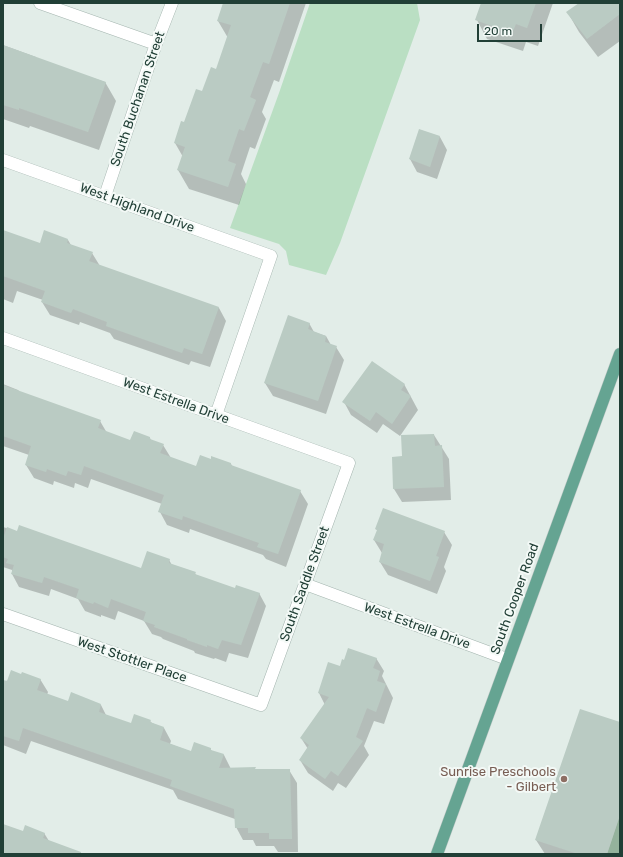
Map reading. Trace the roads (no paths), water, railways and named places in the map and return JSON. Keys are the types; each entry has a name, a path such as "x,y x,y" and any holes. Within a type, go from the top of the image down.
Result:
{"main road":[{"name":"South Cooper Road","path":"437,854 507,659 620,354"}],"street":[{"path":"40,3 156,44"},
{"name":"South Buchanan Street","path":"105,196 156,44 172,3"},
{"name":"West Highland Drive","path":"3,160 271,256 216,415"},
{"name":"West Estrella Drive","path":"3,338 349,463"},
{"name":"South Saddle Street","path":"261,705 349,463"},
{"name":"West Estrella Drive","path":"305,584 507,659"},
{"name":"West Stottler Place","path":"3,614 261,705"}],"place":[{"name":"Sunrise Preschools - Gilbert","path":"564,779"}]}
